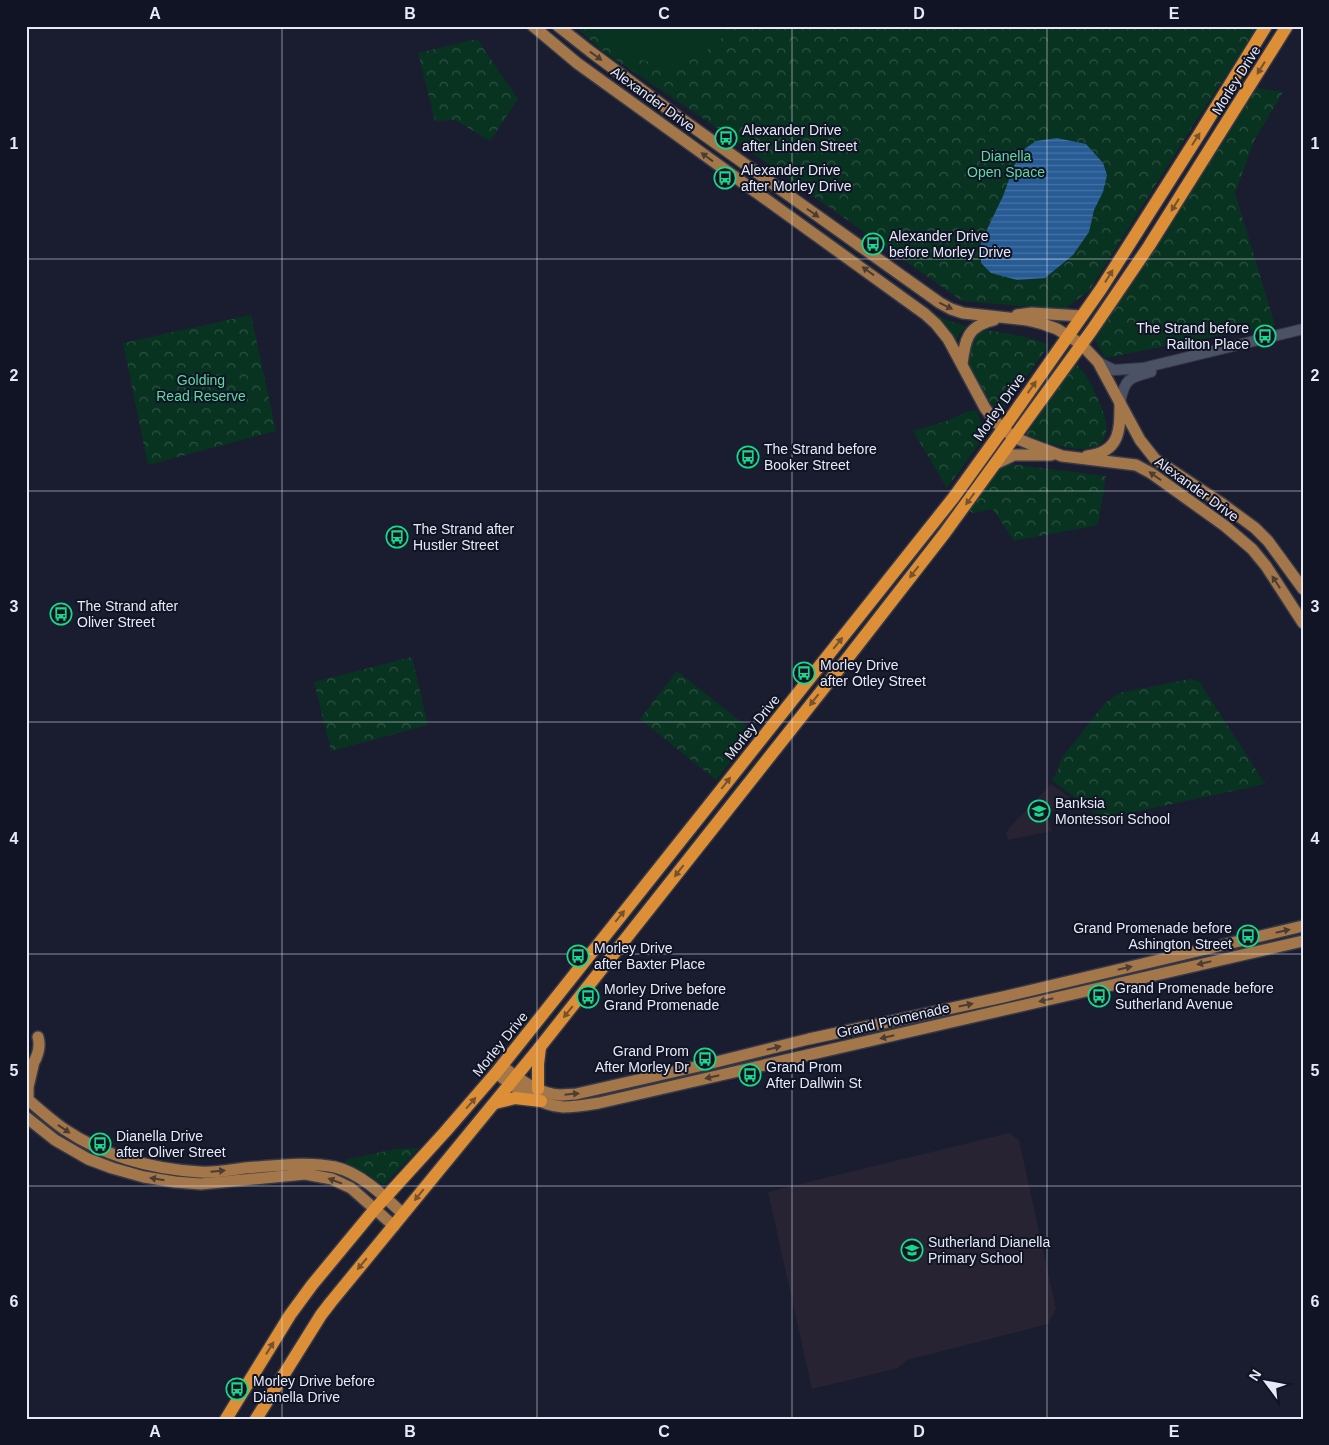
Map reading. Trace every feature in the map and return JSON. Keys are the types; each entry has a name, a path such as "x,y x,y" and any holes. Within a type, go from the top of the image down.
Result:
{"highway":[{"name":"Morley Drive","path":"226,1419 290,1315 312,1285 385,1197 451,1126 499,1069 954,497 1101,288 1266,26"},
{"name":"Morley Drive","path":"256,1419 321,1315 540,1047 944,534 1092,330 1152,241 1287,26"},
{"path":"696,822 709,832"},
{"path":"538,1089 540,1047"},
{"path":"495,1103 515,1098 541,1101"}],"main road":[{"name":"Alexander Drive","path":"533,26 577,63 925,314 936,324 948,340 985,408 1003,429 1039,448 1062,456 1136,465 1143,468 1225,526 1252,549 1266,566 1303,623"},
{"name":"Alexander Drive","path":"558,26 669,110 929,296 951,309 964,313 1026,320 1043,324 1058,329 1081,344 1098,362 1140,440 1155,459 1255,528 1268,542 1303,589"},
{"path":"962,364 966,341 979,324 1024,313 1082,316"},
{"path":"1075,457 1106,451 1114,441 1120,425 1120,402"},
{"path":"995,464 1014,455 1062,456"},
{"name":"Grand Promenade","path":"513,1080 559,1095 576,1094 809,1039 994,999 1303,926"},
{"name":"Grand Promenade","path":"499,1069 527,1095 541,1101 563,1107 599,1103 1303,941"},
{"path":"1104,973 1106,986"},
{"path":"28,1067 27,1099 65,1130 107,1152 160,1168 202,1172 298,1164 335,1168 350,1173 385,1197 403,1214"},
{"path":"26,1117 60,1144 88,1159 144,1177 201,1184 305,1174 332,1179 351,1188 394,1226"}],"street":[{"path":"1098,362 1114,370 1143,368 1303,329"},
{"path":"1120,402 1126,383 1130,378 1189,361 1303,335"}],"shaded area":[{"name":"Banksia Montessori School","path":"1051,784 1069,797 1058,810 1046,812 1052,831 1008,840 1006,834 1008,829"},
{"name":"Sutherland Dianella Primary School","path":"1009,1133 1019,1140 1056,1309 1048,1324 907,1360 898,1368 812,1389 768,1192"}],"green space":[{"name":"Dianella Open Space","path":"575,26 1258,26 1089,291 1067,307 1066,310 1051,311 1022,306 962,301 710,123 601,50"},
{"path":"580,26 730,26 717,44 683,64 658,64 621,55"},
{"path":"477,39 518,99 490,141 455,120 435,121 418,53"},
{"path":"1257,88 1283,92 1254,141 1235,193 1275,325 1105,358 1095,340"},
{"path":"934,314 967,326 959,334 954,347"},
{"name":"Golding Read Reserve","path":"251,315 276,431 148,465 123,343"},
{"path":"985,330 1025,337 1049,345 999,415 985,396 967,358 968,342"},
{"path":"1076,364 1093,388 1100,404 1106,424 1105,438 1097,446 1086,449 1055,445 1026,434"},
{"path":"976,410 982,434 980,442 947,488 913,431"},
{"path":"1009,464 1106,476 1098,525 1014,541 993,509 973,513 968,510 995,472 1001,466"},
{"path":"412,657 428,725 331,751 314,682"},
{"path":"677,671 754,732 716,780 640,719"},
{"path":"1190,679 1199,681 1265,784 1102,819 1052,780 1058,770 1061,759 1105,703 1119,693"},
{"path":"419,1148 384,1185 346,1163 345,1160 395,1149"}],"water":[{"path":"1057,138 1086,144 1103,163 1107,175 1103,192 1094,210 1089,232 1073,255 1045,278 1017,280 991,273 981,263 981,242 1003,196 1014,166 1023,150 1036,141"}],"place":[{"name":"Alexander Drive after Linden Street","path":"726,138"},
{"name":"Alexander Drive after Morley Drive","path":"725,178"},
{"name":"Alexander Drive before Morley Drive","path":"873,244"},
{"name":"The Strand before Railton Place","path":"1265,336"},
{"name":"The Strand before Booker Street","path":"748,457"},
{"name":"The Strand after Hustler Street","path":"397,537"},
{"name":"The Strand after Oliver Street","path":"61,614"},
{"name":"Morley Drive after Otley Street","path":"804,673"},
{"name":"Banksia Montessori School","path":"1039,811"},
{"name":"Grand Promenade before Ashington Street","path":"1248,936"},
{"name":"Morley Drive after Baxter Place","path":"578,956"},
{"name":"Grand Promenade before Sutherland Avenue","path":"1099,996"},
{"name":"Morley Drive before Grand Promenade","path":"588,997"},
{"name":"Grand Prom After Morley Dr","path":"705,1059"},
{"name":"Grand Prom After Dallwin St","path":"750,1075"},
{"name":"Dianella Drive after Oliver Street","path":"100,1144"},
{"name":"Sutherland Dianella Primary School","path":"912,1250"},
{"name":"Morley Drive before Dianella Drive","path":"237,1389"}]}
